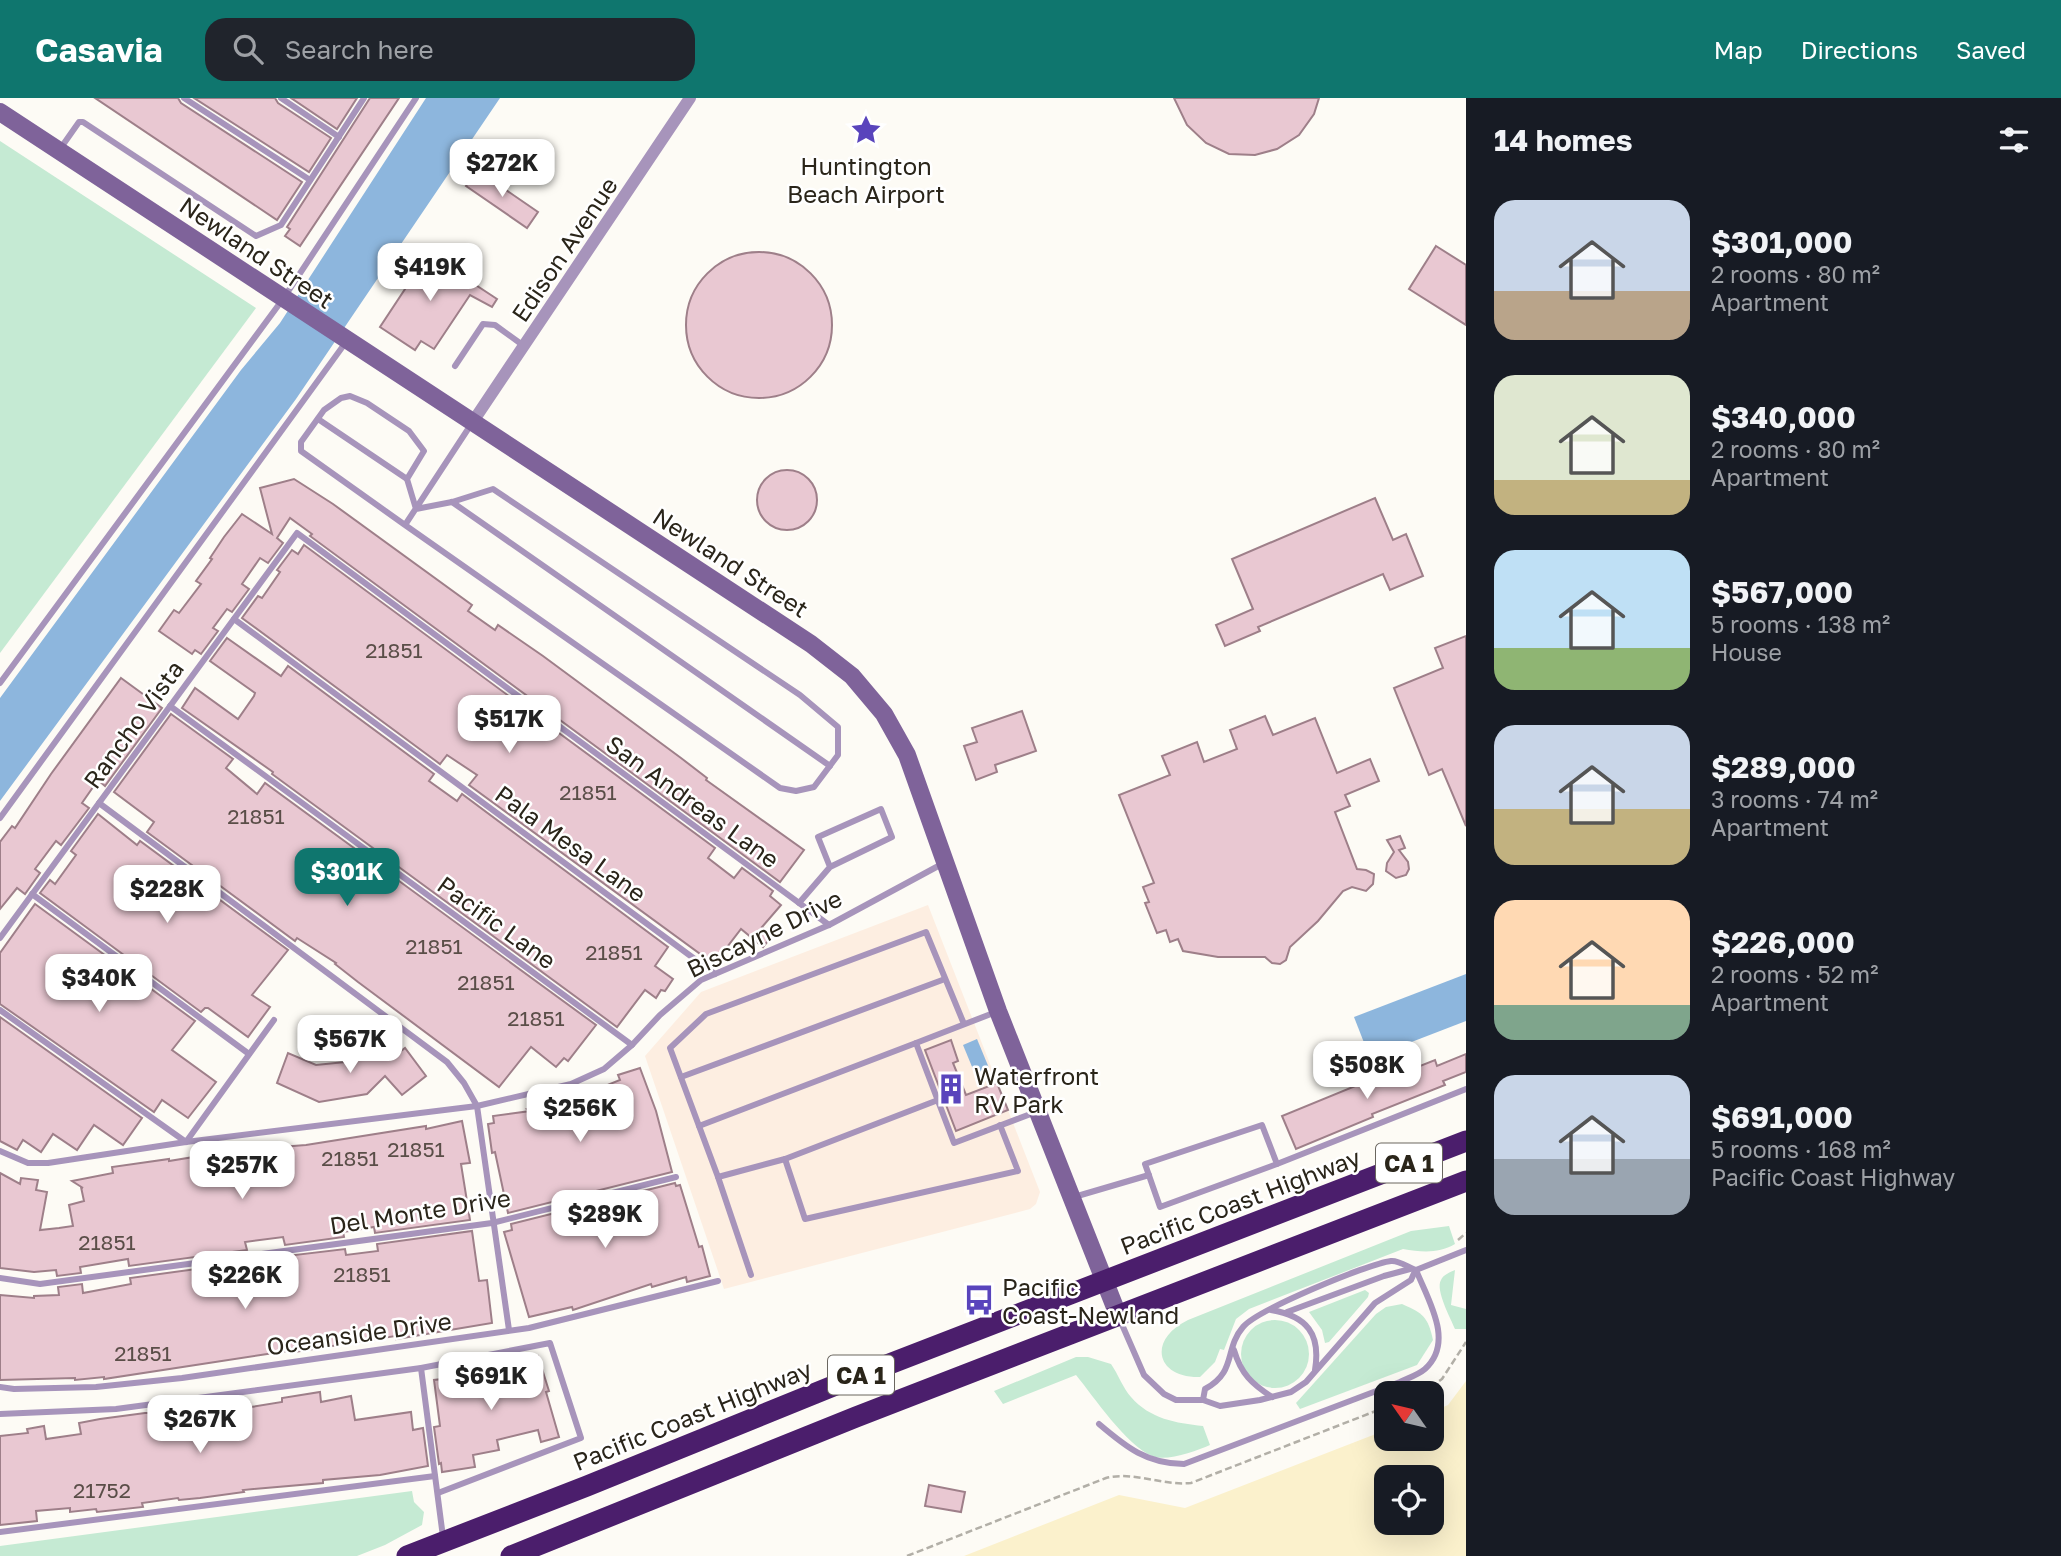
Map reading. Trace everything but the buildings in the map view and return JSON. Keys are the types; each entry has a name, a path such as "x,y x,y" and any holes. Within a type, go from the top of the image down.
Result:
{"highway":[{"name":"Pacific Coast Highway","path":"407,1556 848,1380 1466,1141"},
{"name":"CA 1","path":"511,1556 856,1417 1466,1181"}],"street":[{"name":"Edison Avenue","path":"472,423 690,98"},
{"name":"Newland Street","path":"0,112 811,644 852,676 884,714 906,755 998,1011 1118,1315"}],"lane":[{"path":"184,98 310,180"},
{"path":"281,98 339,137"},
{"path":"59,151 79,122 83,122 256,236 281,225 365,98"},
{"path":"0,683 286,301 416,98"},
{"path":"455,366 483,324 495,326 524,346"},
{"path":"0,818 343,339"},
{"path":"407,479 424,451 409,431 367,403 350,396 341,398 324,410 301,442 301,452 780,788 796,791 814,787 838,755 838,727 800,695 493,489 452,502 416,509"},
{"path":"318,419 407,479 416,509"},
{"path":"405,525 472,423"},
{"path":"452,502 830,766"},
{"name":"Rancho Vista","path":"0,937 297,534"},
{"name":"San Andreas Lane","path":"297,534 829,925"},
{"name":"Pala Mesa Lane","path":"234,619 715,974"},
{"name":"Pacific Lane","path":"170,706 632,1045"},
{"path":"99,803 447,1062 464,1083 477,1106 509,1330"},
{"path":"799,902 830,867 892,837 881,809 818,837 830,867"},
{"name":"Biscayne Drive","path":"0,1151 28,1163 48,1163 186,1142 477,1106 571,1084 604,1069 701,980 829,925 946,862"},
{"path":"32,894 250,1054"},
{"path":"751,1275 670,1048 706,1014 926,932 964,1024"},
{"path":"681,1077 945,979"},
{"path":"0,1010 186,1142 274,1020"},
{"path":"699,1126 998,1011"},
{"path":"916,1043 954,1143 1038,1112"},
{"path":"1277,1164 1262,1125 1145,1164 1160,1207 1277,1164 1466,1089"},
{"path":"718,1177 785,1159 938,1100"},
{"path":"785,1159 805,1219 1018,1171 1000,1125"},
{"path":"1072,1198 1149,1175"},
{"name":"Del Monte Drive","path":"0,1278 40,1284 492,1223 676,1177"},
{"path":"1287,1312 1384,1276 1466,1251"},
{"path":"1099,1424 1145,1457 1163,1464 1184,1464 1423,1371 1433,1360 1439,1346 1439,1329 1414,1269 1394,1260 1373,1265 1342,1276 1250,1320 1242,1328 1229,1365 1216,1383 1205,1389 1203,1400"},
{"path":"1118,1315 1144,1375 1153,1386 1176,1400 1203,1400 1220,1406 1291,1392 1306,1382 1375,1303 1411,1280 1414,1269"},
{"name":"Oceanside Drive","path":"0,1387 96,1387 182,1378 529,1328 718,1281"},
{"path":"1271,1310 1287,1312 1306,1325 1318,1350 1315,1372"},
{"path":"0,1414 116,1409 421,1368 550,1343 581,1438 438,1493"},
{"path":"1233,1349 1245,1377 1272,1397"},
{"path":"421,1368 444,1543"},
{"path":"0,1532 435,1476"}],"path":[{"path":"1439,1381 1466,1342"},
{"path":"907,1556 1106,1478 1129,1476 1175,1484 1191,1483 1374,1412"}],"shaded area":[{"path":"928,905 1040,1192 1036,1204 1030,1209 724,1289 645,1056 701,992"}],"green space":[{"path":"0,141 256,308 0,653"},
{"path":"1449,1226 1455,1244 1449,1247 1429,1251 1403,1249 1249,1309 1236,1319 1224,1350 1220,1349 1215,1362 1200,1377 1185,1376 1166,1365 1162,1347 1166,1337 1188,1320 1411,1231"},
{"path":"1455,1270 1451,1305 1466,1309 1466,1329 1455,1329 1440,1290 1442,1278"},
{"path":"1365,1290 1369,1293 1368,1297 1329,1342 1325,1343 1322,1330 1309,1312"},
{"path":"1402,1304 1415,1310 1427,1321 1433,1340 1417,1365 1300,1409 1296,1403 1376,1314 1386,1307"},
{"path":"1275,1320 1288,1323 1299,1330 1306,1341 1309,1354 1306,1367 1299,1378 1288,1385 1275,1388 1262,1385 1251,1378 1244,1367 1241,1354 1244,1341 1251,1330 1262,1323"},
{"path":"1076,1357 1088,1357 1111,1364 1128,1393 1138,1404 1164,1419 1203,1426 1210,1445 1173,1457 1152,1456 1121,1431 1076,1375 1003,1404 994,1391"},
{"path":"412,1491 414,1502 424,1512 422,1525 385,1545 357,1556 0,1556 0,1546"}],"sand":[{"path":"1466,1381 1466,1556 964,1556 1119,1495 1185,1508 1374,1435 1374,1451 1444,1451 1444,1407"}],"water":[{"path":"426,98 500,98 296,399 0,801 0,698 241,370 280,323"},
{"path":"1466,974 1466,1021 1370,1058 1354,1017"},
{"path":"350,1034 353,1055 317,1061 314,1039"},
{"path":"977,1039 989,1068 975,1074 963,1045"}],"place":[{"name":"Huntington Beach Airport","path":"866,130"},
{"name":"Waterfront RV Park","path":"951,1089"},
{"name":"Pacific Coast-Newland","path":"979,1300"}]}
